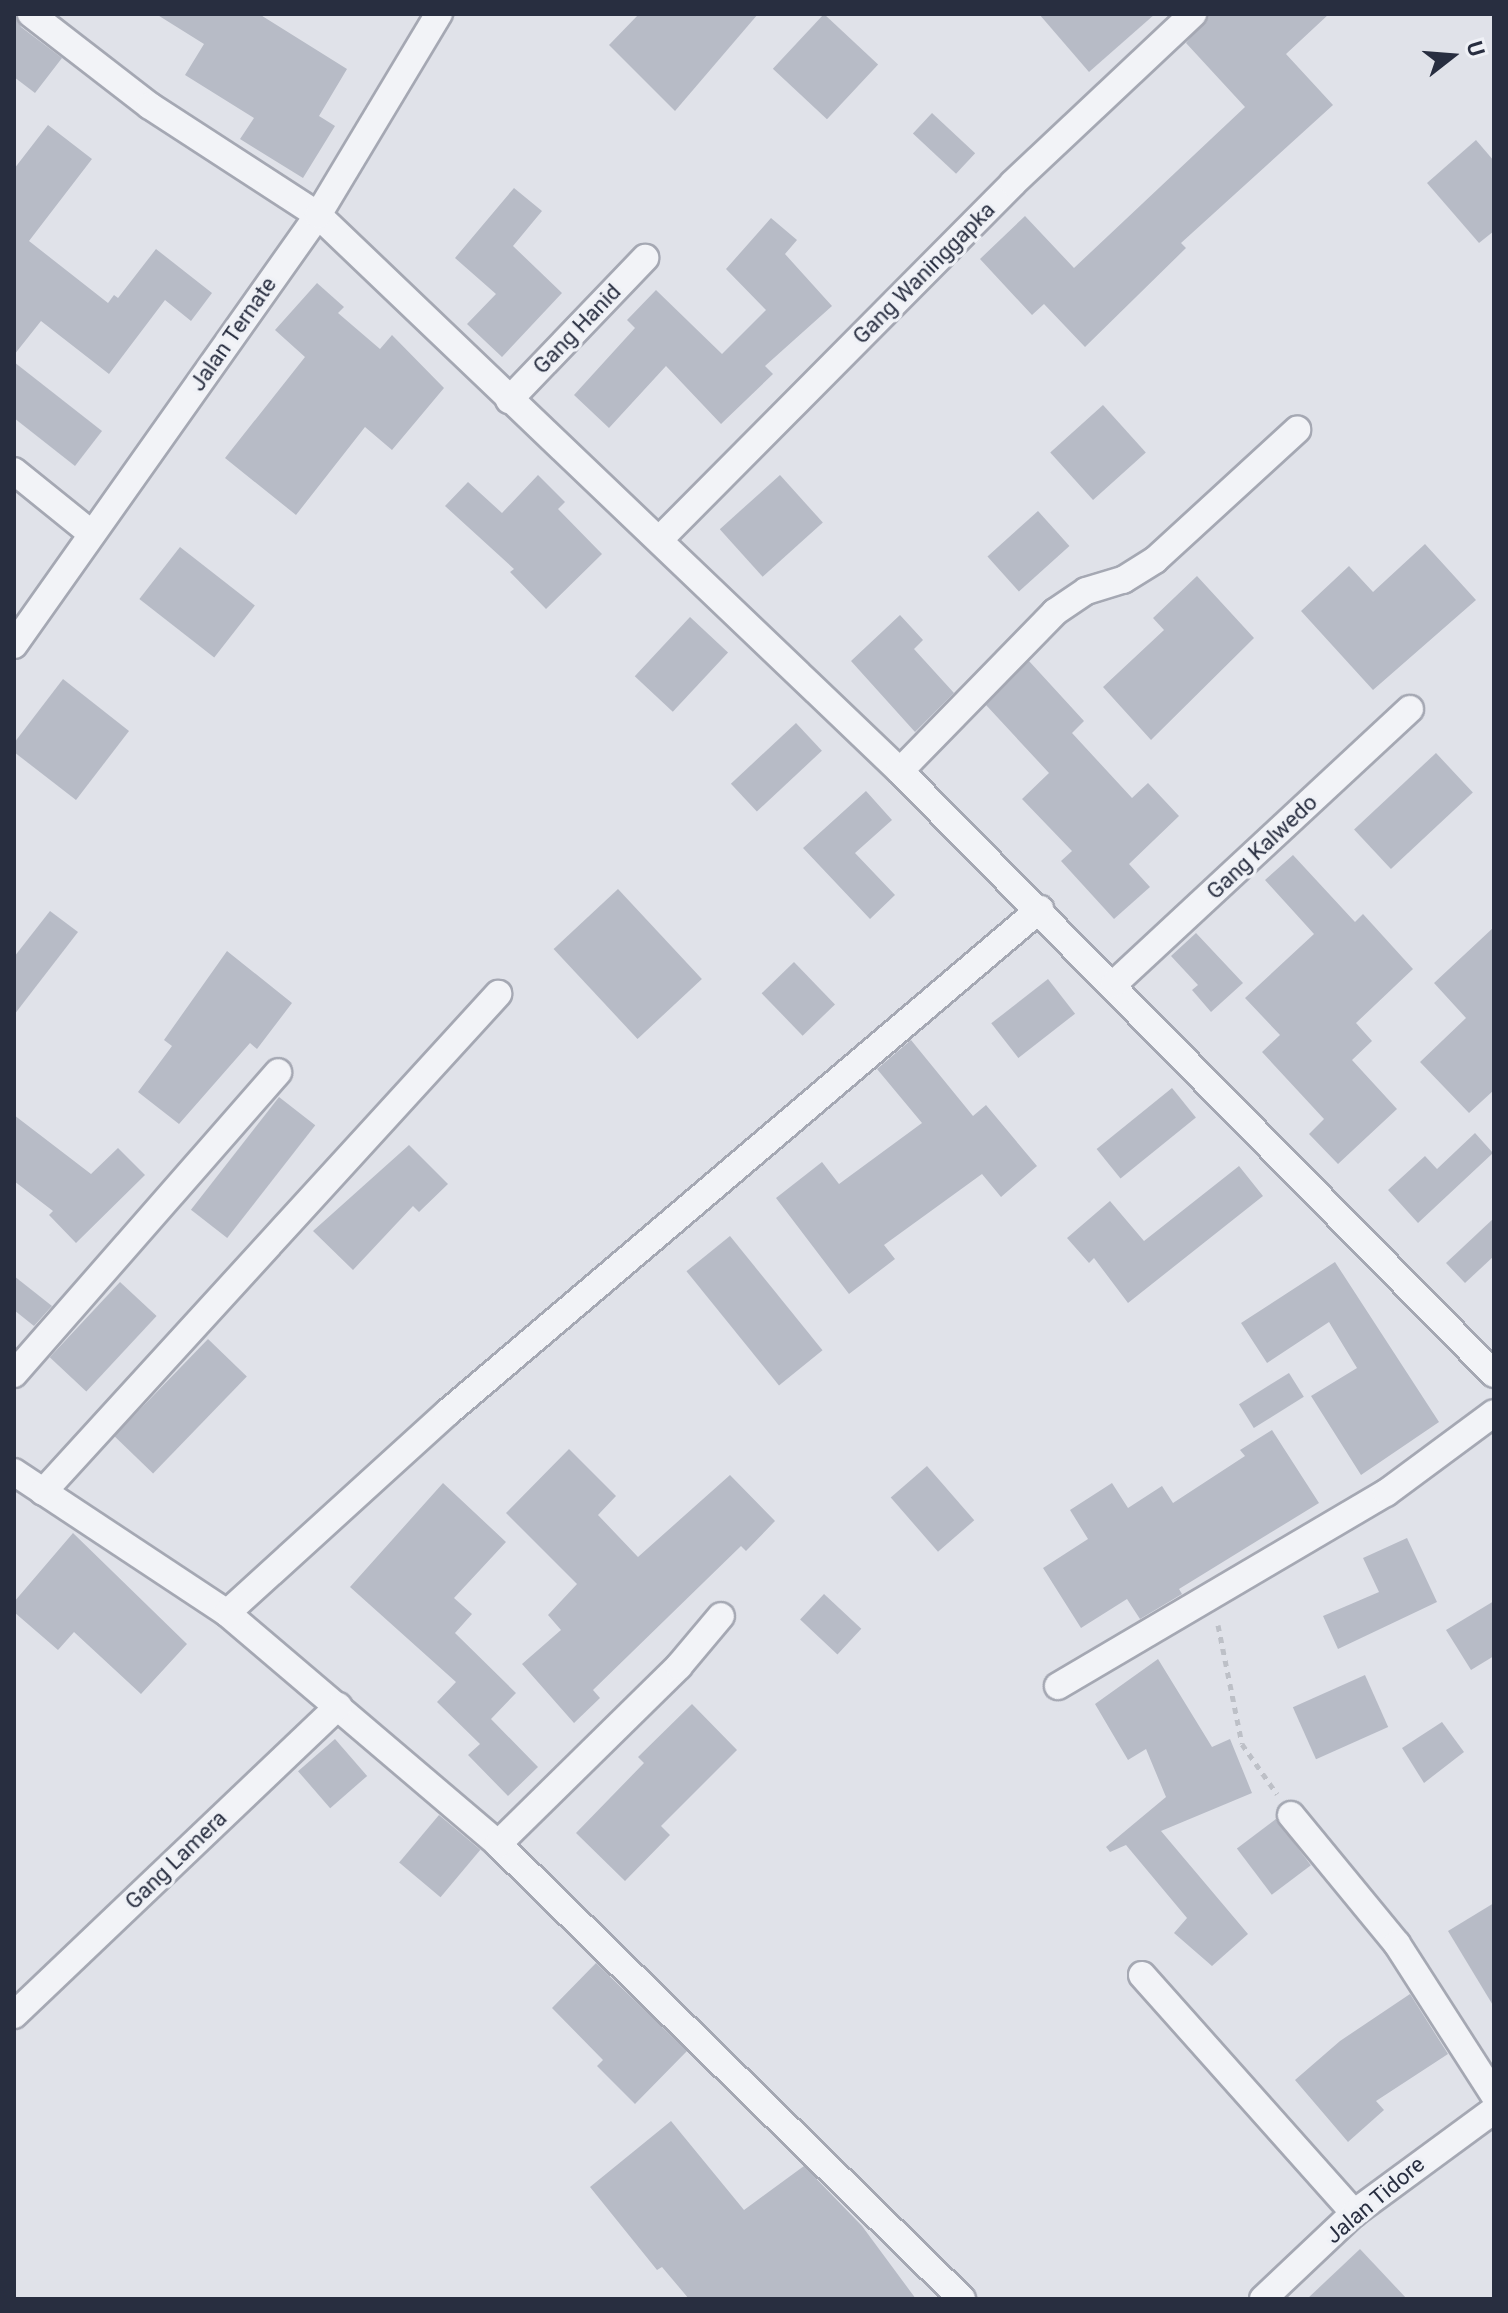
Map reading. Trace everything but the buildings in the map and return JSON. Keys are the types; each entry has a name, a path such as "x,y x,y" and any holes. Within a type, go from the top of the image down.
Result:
{"street":[{"path":"31,14 150,106 318,215 509,400 661,538 900,771 1114,984 1494,1374"},
{"name":"Jalan Ternate","path":"14,645 318,215 439,14"},
{"name":"Gang Waninggapka","path":"661,538 1013,183 1193,14"},
{"name":"Gang Hanid","path":"509,400 645,258"},
{"path":"900,771 1055,612 1086,591 1123,580 1155,560 1297,430"},
{"path":"14,471 92,534"},
{"name":"Gang Kalwedo","path":"1114,984 1410,709"},
{"path":"227,1613 460,1402 1040,909"},
{"path":"43,1492 498,994"},
{"path":"14,1374 278,1072"},
{"path":"1058,1686 1211,1591 1386,1493 1494,1413"},
{"path":"14,1472 227,1613 498,1844 962,2299"},
{"path":"498,1844 679,1666 721,1616"},
{"name":"Gang Lamera","path":"14,2015 338,1706"},
{"path":"1291,1815 1397,1944 1494,2095"},
{"path":"1142,1975 1354,2213"},
{"name":"Jalan Tidore","path":"1263,2299 1354,2213 1494,2110"}],"path":[{"path":"1211,1591 1242,1744 1291,1815"}]}
